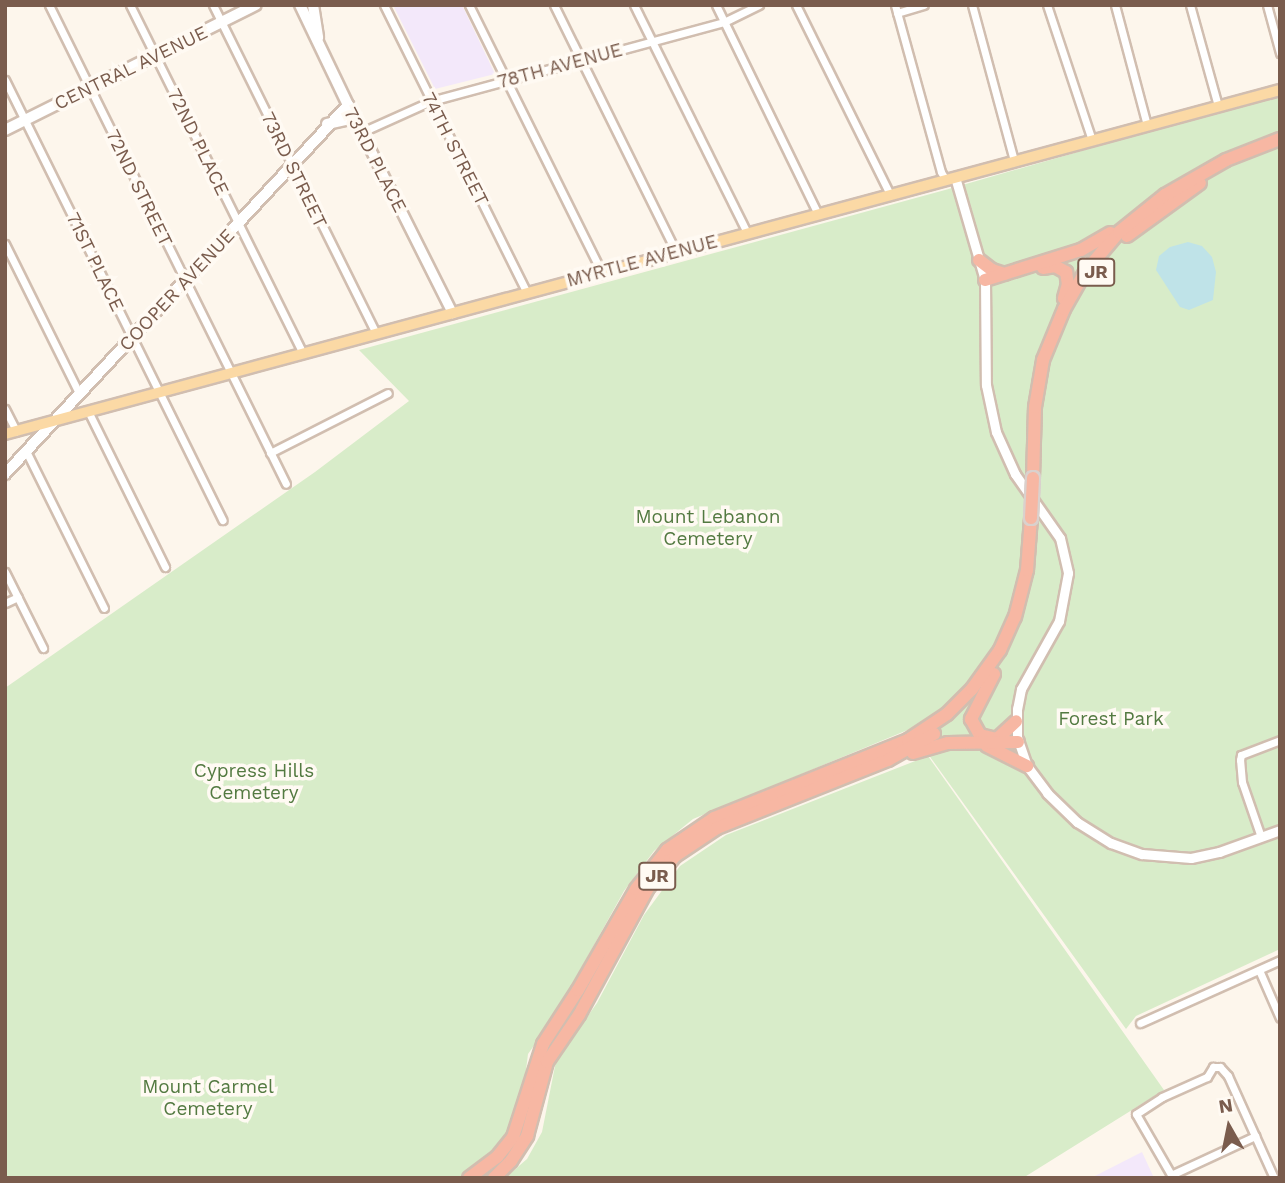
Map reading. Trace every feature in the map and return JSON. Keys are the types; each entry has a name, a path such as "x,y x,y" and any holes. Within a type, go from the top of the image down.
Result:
{"highway":[{"name":"JR","path":"494,1178 511,1161 527,1136 543,1072 648,888 675,856 699,838 726,824 918,745 947,724 994,674 1012,644 1029,599 1035,566 1035,407 1049,342 1085,272 1135,217 1204,172 1280,139"},
{"name":"JR","path":"1036,482 1043,404 1051,366 1069,316 1094,274 1126,237 1172,201 1230,167 1280,147"},
{"path":"986,283 1004,274 1086,248 1135,217"},
{"path":"979,260 992,270 1004,274"},
{"path":"986,283 1049,266 1064,270 1068,288 1055,316 1049,342"},
{"name":"JR","path":"469,1178 497,1157 513,1137 524,1111 536,1060 642,880 683,837 714,818 908,740 937,721 964,697 994,660 1015,617 1027,570 1035,519"},
{"path":"994,674 971,719 980,735 1018,740"},
{"path":"997,739 1016,721"},
{"path":"876,764 941,744 983,744 1018,740"},
{"path":"983,744 1027,766"}],"main road":[{"name":"CENTRAL AVENUE","path":"5,130 256,5"},
{"name":"73RD PLACE","path":"300,5 348,104"},
{"path":"313,5 318,29 317,41"},
{"name":"MYRTLE AVENUE","path":"11,432 1280,90"},
{"name":"COOPER AVENUE","path":"5,474 239,225 327,124 348,104"},
{"path":"327,124 355,118"}],"street":[{"name":"72ND STREET","path":"49,5 286,484"},
{"name":"72ND PLACE","path":"130,5 303,353"},
{"name":"73RD STREET","path":"213,5 376,334"},
{"name":"74TH STREET","path":"384,5 527,293"},
{"path":"469,5 602,272"},
{"path":"554,5 676,252"},
{"path":"634,5 747,233"},
{"path":"716,5 818,214"},
{"name":"78TH AVENUE","path":"362,132 431,101 724,22 759,5"},
{"path":"796,5 890,194"},
{"path":"924,5 896,9 941,172 950,178 986,283 986,385 993,421 1015,474 1060,538 1068,573 1059,621 1021,689 1016,721 1018,740 1027,766 1047,793 1077,822 1111,843 1142,854 1191,858 1219,852 1280,830"},
{"path":"972,5 1014,161"},
{"path":"1047,5 1092,140"},
{"path":"1115,5 1147,125"},
{"path":"1190,5 1218,106"},
{"path":"1266,5 1280,53"},
{"name":"71ST PLACE","path":"5,80 222,520"},
{"name":"73RD PLACE","path":"348,104 452,313"},
{"path":"5,244 79,393"},
{"path":"271,453 387,393"},
{"path":"5,409 11,432"},
{"path":"88,411 165,567"},
{"path":"27,453 104,608"},
{"path":"5,572 43,648"},
{"path":"5,603 18,597"},
{"path":"1261,836 1242,782 1240,760 1241,755 1280,740"},
{"path":"1140,1023 1280,960"},
{"path":"1259,970 1280,1018"},
{"path":"1255,1136 1172,1176 1136,1114 1162,1097 1208,1077 1213,1067 1224,1068 1255,1136 1274,1178"}],"shaded area":[{"path":"393,5 462,5 495,74 435,89"},
{"path":"1142,1152 1154,1178 1091,1178"}],"green space":[{"path":"1280,94 1280,949 1136,1016 1126,1029 910,729 693,819 654,851 624,891 553,1019 528,1054 522,1102 513,1127 489,1158 461,1178 5,1178 5,688 315,472 409,401 359,350 945,190"},
{"path":"928,756 1164,1090 1023,1178 505,1178 527,1159 542,1132 556,1061 597,1003 644,915 680,866 726,835"}],"water":[{"path":"1188,242 1202,246 1212,257 1216,272 1213,300 1189,310 1180,307 1156,270 1159,256 1170,247"}],"park label":[{"name":"Mount Lebanon Cemetery","path":"708,528"},
{"name":"Forest Park","path":"1111,719"},
{"name":"Cypress Hills Cemetery","path":"254,782"},
{"name":"Mount Carmel Cemetery","path":"208,1098"}]}
